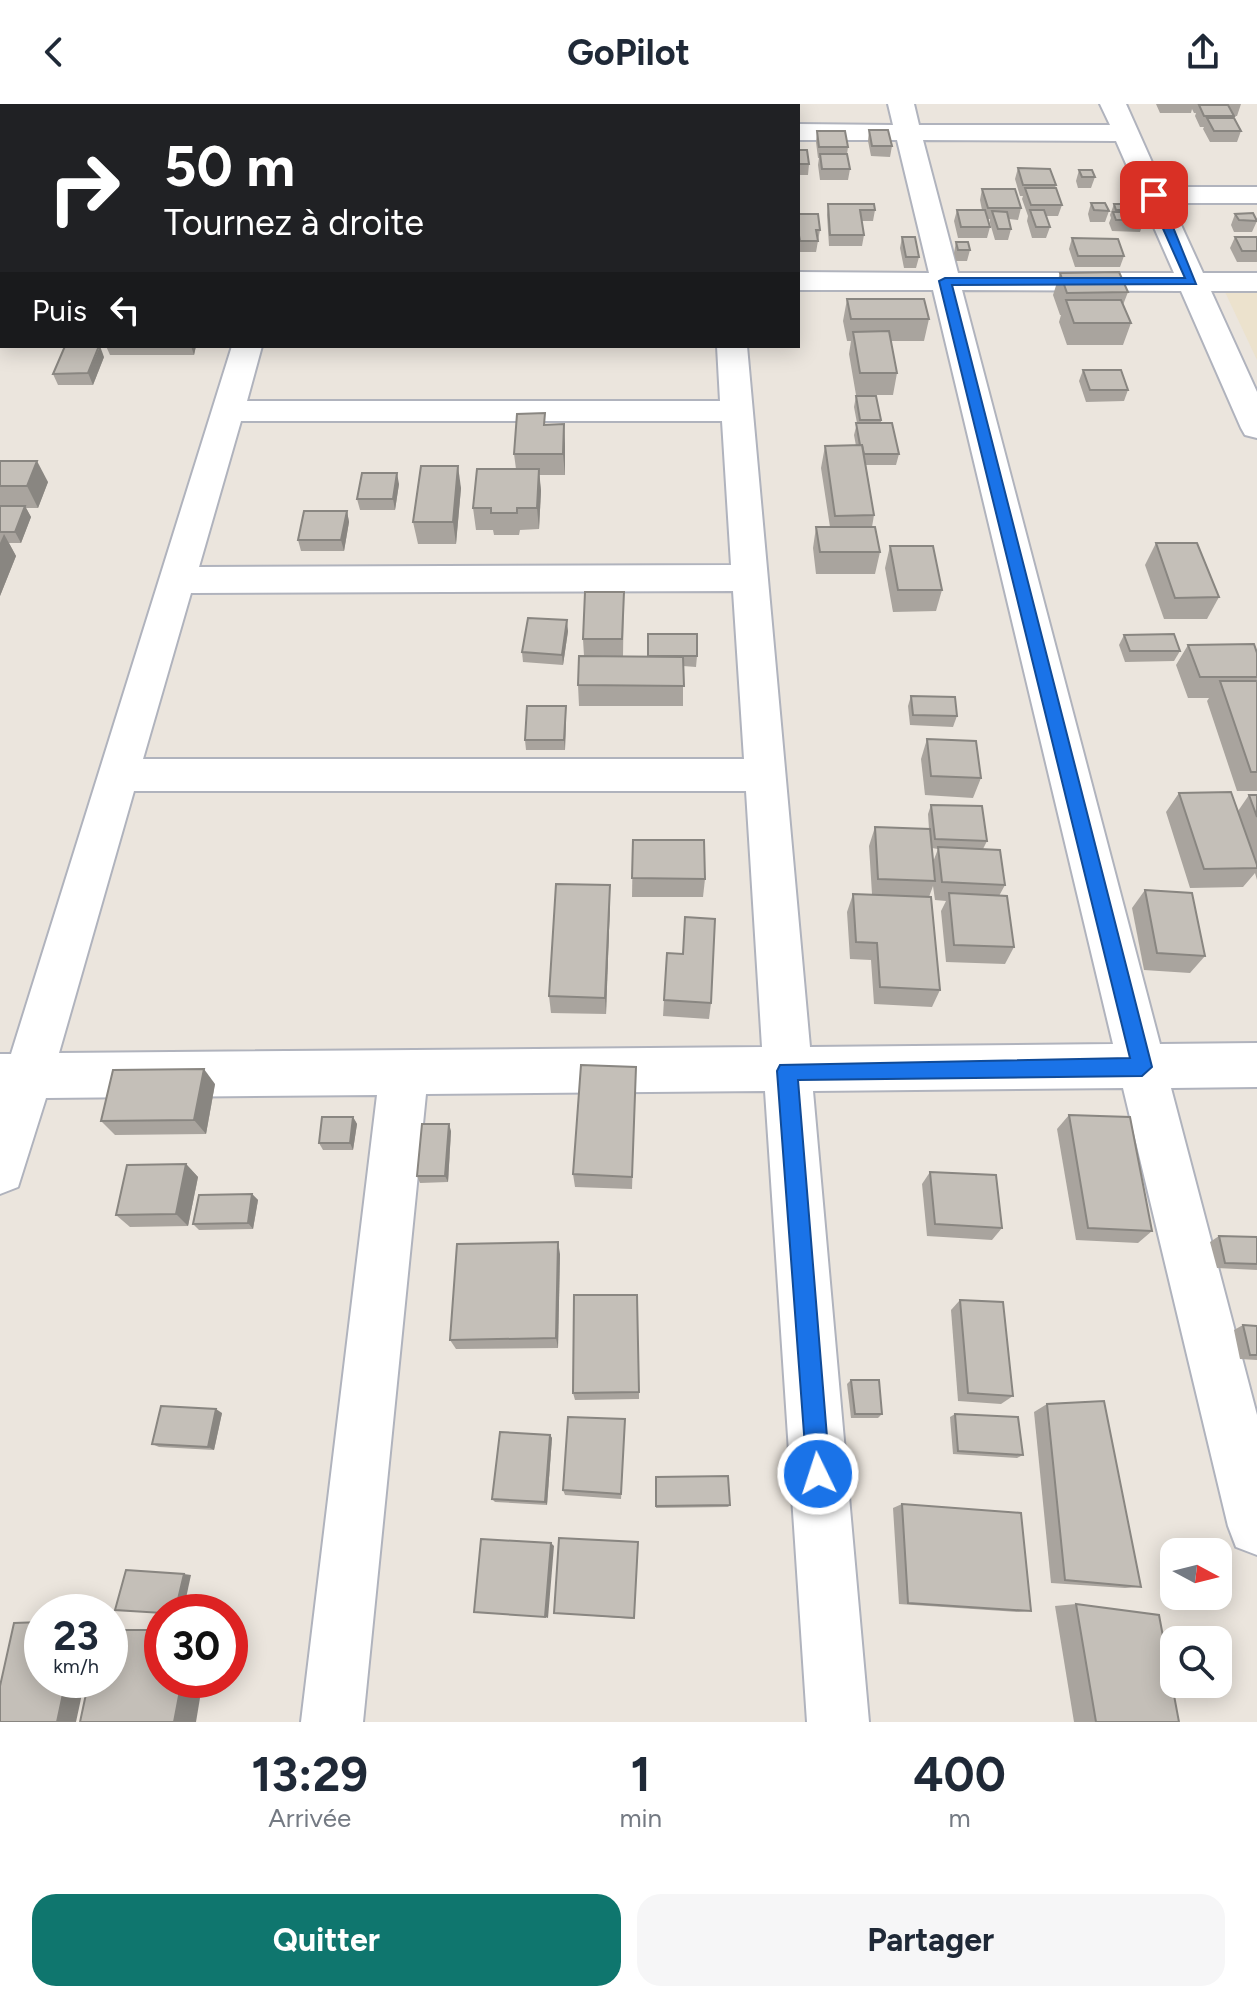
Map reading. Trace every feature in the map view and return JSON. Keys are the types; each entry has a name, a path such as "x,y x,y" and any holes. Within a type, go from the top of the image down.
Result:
{"street":[{"path":"1113,104 1257,428"},
{"path":"800,132 905,118 1126,133"},
{"path":"905,118 1257,1526"},
{"path":"1154,195 1257,195"},
{"path":"800,281 1257,282"},
{"path":"0,1170 14,1076 119,775 246,348"},
{"path":"732,348 838,1722"},
{"path":"228,411 737,411"},
{"path":"177,580 750,578"},
{"path":"119,775 765,775"},
{"path":"14,1076 1257,1065"},
{"path":"332,1722 404,1073"}],"shaded area":[{"path":"1225,292 1257,292 1257,360"}],"building":[{"path":"1199,105 1228,105 1234,116 1204,116"},
{"path":"1207,118 1234,118 1241,131 1214,131"},
{"path":"869,130 888,130 892,146 872,146"},
{"path":"817,131 845,131 848,147 819,147"},
{"path":"800,150 807,150 809,164 800,164"},
{"path":"820,154 847,154 850,169 822,169"},
{"path":"1018,168 1050,169 1056,185 1023,185"},
{"path":"1079,170 1092,170 1095,177 1082,177"},
{"path":"1025,188 1056,188 1062,205 1031,205"},
{"path":"982,189 1015,189 1021,208 988,208"},
{"path":"1091,203 1105,203 1109,211 1094,210"},
{"path":"828,204 874,204 875,210 860,210 864,235 830,235"},
{"path":"1114,204 1123,204 1126,210 1116,210"},
{"path":"957,210 985,210 990,227 961,227"},
{"path":"1030,210 1044,210 1050,227 1036,227"},
{"path":"992,211 1007,212 1011,229 998,229"},
{"path":"1113,212 1141,212 1144,220 1116,220"},
{"path":"1253,213 1257,221 1239,220 1235,214"},
{"path":"800,214 818,214 818,241 800,241"},
{"path":"902,237 915,237 919,257 906,257"},
{"path":"1235,237 1257,237 1257,251 1242,251"},
{"path":"1072,238 1118,239 1124,256 1078,256"},
{"path":"956,242 968,242 970,250 958,250"},
{"path":"1119,272 1128,292 1067,293 1060,273"},
{"path":"847,299 924,299 929,319 851,319"},
{"path":"1066,300 1121,300 1131,323 1074,323"},
{"path":"889,331 897,373 860,373 853,332"},
{"path":"64,348 98,348 88,373 53,374"},
{"path":"1083,370 1121,370 1128,390 1090,390"},
{"path":"856,396 876,396 881,420 860,420"},
{"path":"545,413 544,425 564,424 563,454 514,454 517,414"},
{"path":"856,423 892,423 899,454 864,454"},
{"path":"862,445 874,515 835,516 825,446"},
{"path":"0,461 37,461 27,486 0,486"},
{"path":"421,466 458,466 453,522 413,522"},
{"path":"477,469 539,469 537,508 517,508 517,513 491,513 491,508 473,508"},
{"path":"362,473 397,473 393,499 357,499"},
{"path":"0,506 25,506 15,532 0,532"},
{"path":"304,511 347,511 341,540 298,540"},
{"path":"816,527 875,527 880,552 820,552"},
{"path":"1156,543 1197,543 1219,597 1175,598"},
{"path":"890,546 933,546 942,590 898,590"},
{"path":"585,592 624,592 622,639 583,639"},
{"path":"528,618 567,620 562,655 522,652"},
{"path":"648,634 697,634 697,656 648,656"},
{"path":"1174,634 1180,651 1130,651 1124,635"},
{"path":"1254,644 1257,677 1200,677 1188,645"},
{"path":"579,656 683,657 684,686 578,685"},
{"path":"1220,681 1257,681 1257,772 1251,772"},
{"path":"911,696 955,697 957,716 913,715"},
{"path":"527,706 566,706 564,740 525,740"},
{"path":"927,739 976,741 981,778 931,776"},
{"path":"1231,792 1257,868 1204,869 1179,793"},
{"path":"1249,795 1257,795 1257,817"},
{"path":"931,805 982,806 987,841 935,839"},
{"path":"875,827 930,829 935,881 878,879"},
{"path":"633,840 704,840 705,879 632,878"},
{"path":"938,847 1000,850 1005,885 942,882"},
{"path":"556,884 610,885 605,998 549,996"},
{"path":"1145,890 1192,893 1205,956 1157,953"},
{"path":"949,893 1007,896 1014,947 954,945"},
{"path":"853,894 931,897 940,990 880,987 877,943 856,942"},
{"path":"685,917 715,919 711,1003 664,1000 667,953 683,954"},
{"path":"581,1065 636,1067 632,1177 573,1174"},
{"path":"204,1069 194,1120 101,1121 113,1070"},
{"path":"1069,1115 1130,1117 1152,1231 1088,1228"},
{"path":"322,1117 353,1117 350,1143 319,1143"},
{"path":"422,1124 449,1124 445,1176 417,1176"},
{"path":"186,1164 176,1214 116,1215 127,1165"},
{"path":"930,1172 996,1175 1002,1228 935,1224"},
{"path":"252,1194 248,1223 193,1224 199,1195"},
{"path":"1219,1236 1257,1237 1257,1264 1225,1263"},
{"path":"558,1242 556,1338 450,1340 457,1244"},
{"path":"574,1295 637,1295 639,1392 573,1393"},
{"path":"960,1300 1003,1302 1013,1396 968,1393"},
{"path":"1243,1325 1257,1326 1257,1355 1250,1355"},
{"path":"851,1380 879,1380 882,1414 855,1414"},
{"path":"1104,1401 1141,1587 1065,1580 1047,1404"},
{"path":"161,1406 216,1409 208,1447 152,1444"},
{"path":"955,1414 1018,1417 1023,1455 958,1451"},
{"path":"568,1417 625,1419 621,1494 563,1490"},
{"path":"500,1432 550,1435 545,1502 492,1499"},
{"path":"728,1476 730,1505 656,1506 656,1477"},
{"path":"902,1504 1021,1513 1031,1611 908,1603"},
{"path":"559,1538 638,1542 634,1618 554,1613"},
{"path":"481,1539 551,1543 545,1617 474,1612"},
{"path":"126,1570 184,1574 179,1594 144,1594 144,1612 128,1611 128,1594 119,1594"},
{"path":"1076,1604 1159,1615 1160,1698 1175,1698 1179,1722 1096,1722"},
{"path":"14,1623 24,1623 24,1698 62,1698 57,1722 0,1722 0,1686"},
{"path":"128,1630 144,1630 144,1698 179,1698 174,1722 80,1722 85,1698 128,1698"}],"route":[{"path":"818,1474 787,1071 1142,1067 945,281 1192,282 1154,195"}]}
